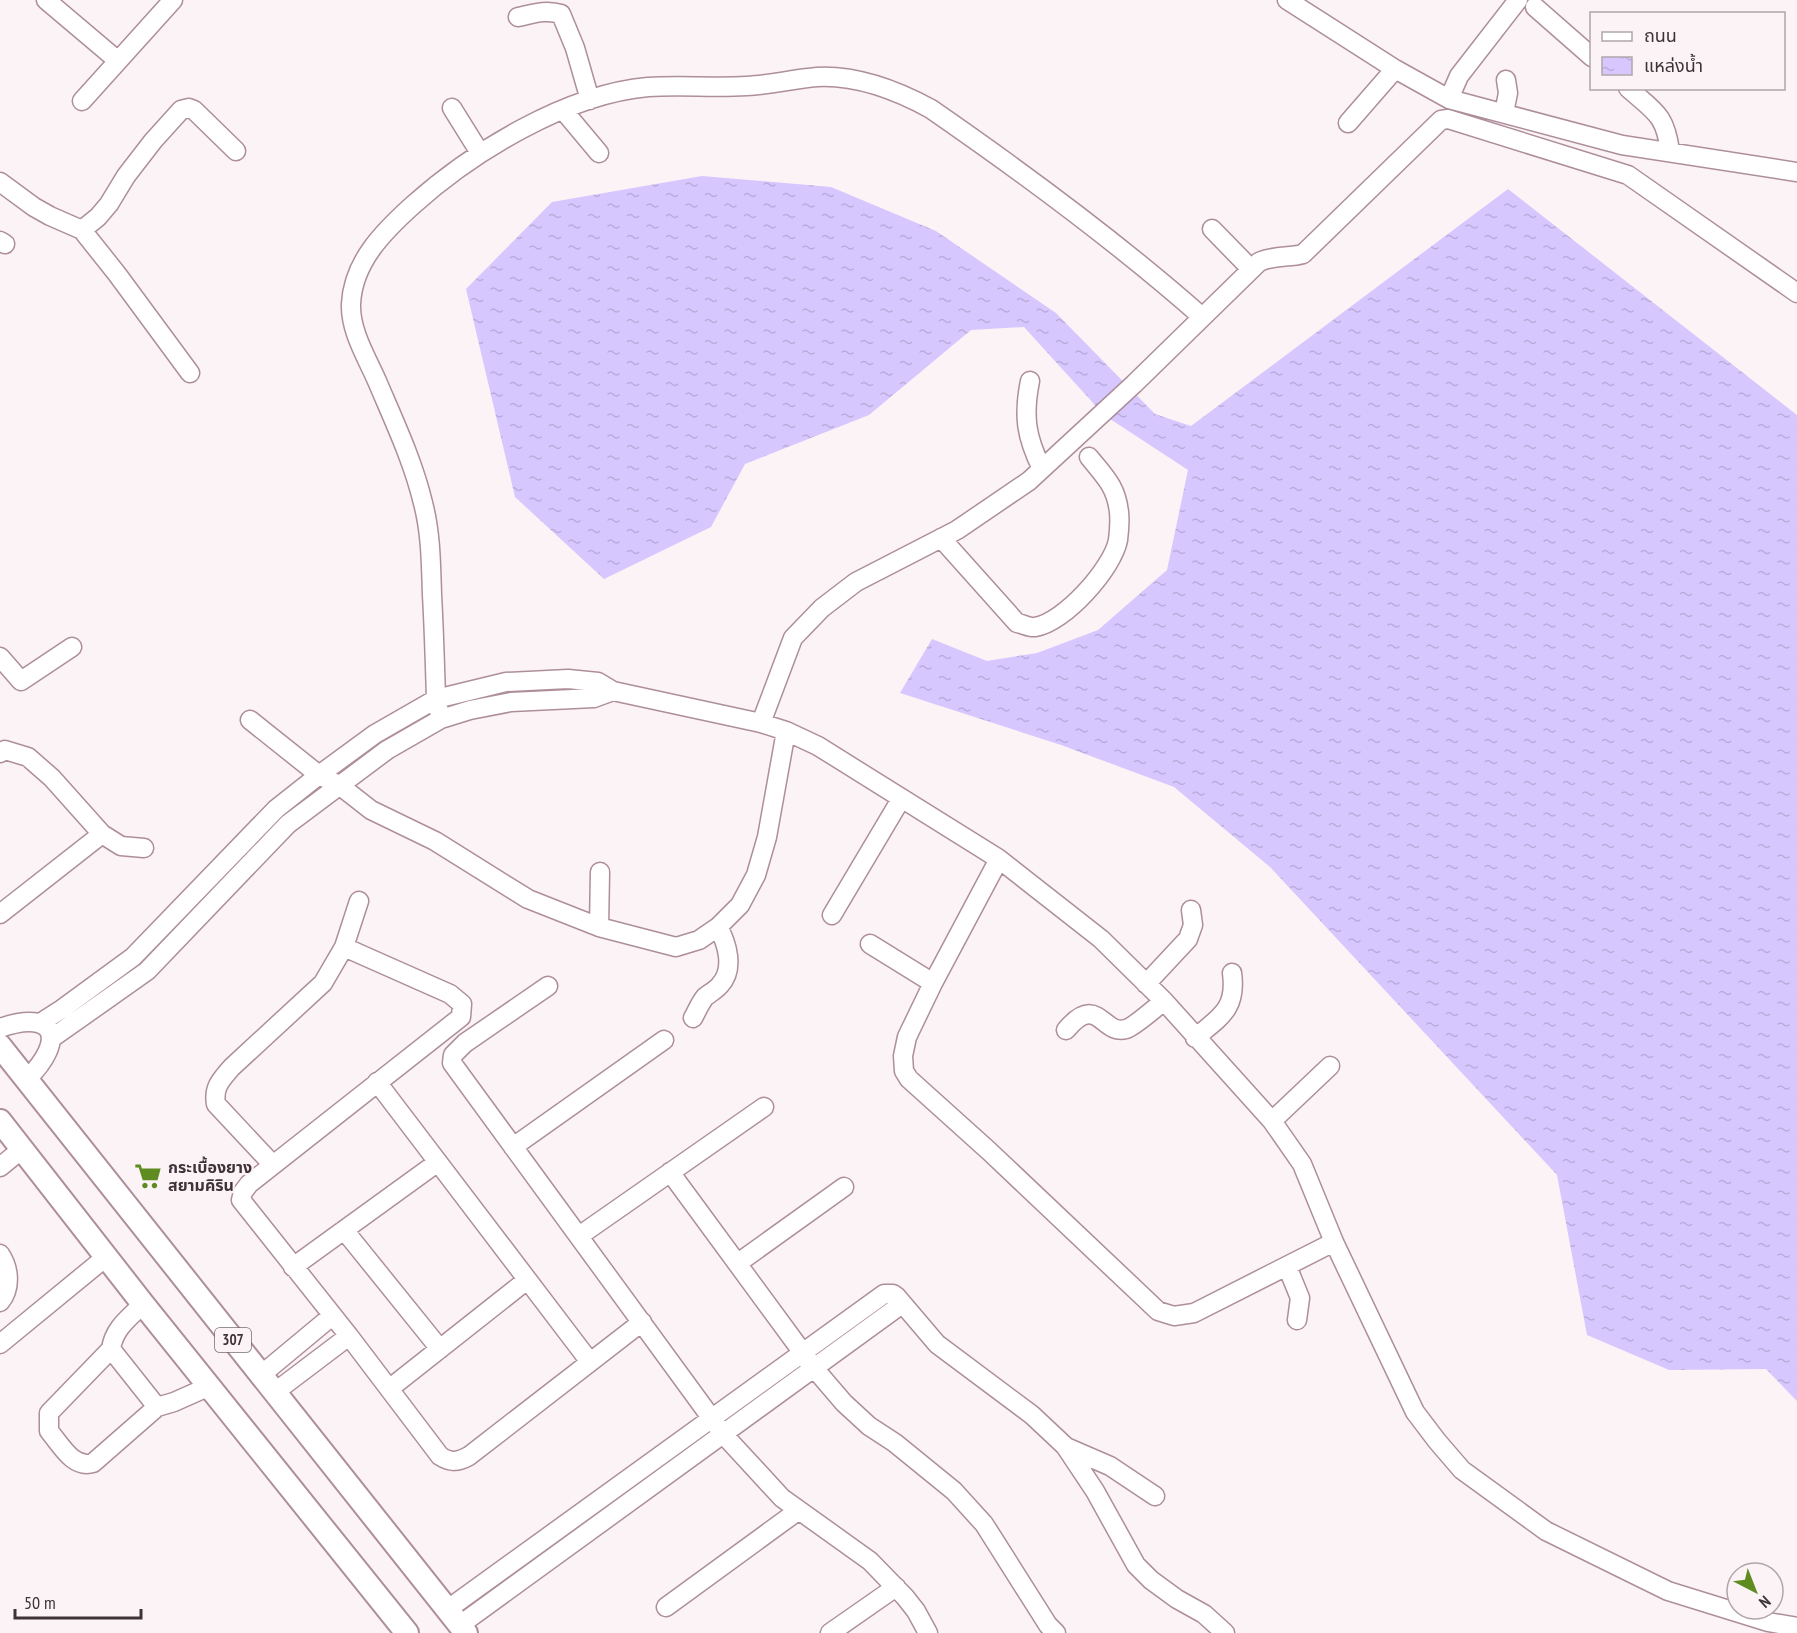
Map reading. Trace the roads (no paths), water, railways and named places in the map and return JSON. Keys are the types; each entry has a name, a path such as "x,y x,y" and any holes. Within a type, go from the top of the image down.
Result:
{"main road":[{"name":"307","path":"0,1046 458,1623"},
{"path":"0,1121 143,1304 407,1633"}],"street":[{"path":"46,0 117,60"},
{"path":"82,101 173,0"},
{"path":"1287,0 1395,69 1449,99 1622,145 1797,172"},
{"path":"1449,99 1459,76 1518,0"},
{"path":"1535,7 1590,55"},
{"path":"518,16 553,11 561,14 575,48 590,100"},
{"path":"1348,123 1395,69"},
{"path":"441,719 436,699 431,556 424,506 412,462 355,329 351,304 357,276 369,250 427,193 480,153 563,110 612,92 649,87 747,86 819,77 860,81 911,98 940,115 1081,216 1201,316"},
{"path":"1504,113 1509,93 1506,80"},
{"path":"1630,90 1660,116 1667,130 1670,151"},
{"path":"82,230 109,204 126,176 153,141 182,110 189,108 194,110 236,151"},
{"path":"452,108 480,153"},
{"path":"563,110 599,153"},
{"path":"761,723 793,638 822,608 856,582 957,530 1029,481 1134,384 1251,269 1270,257 1304,254 1440,120 1448,119 1628,175 1797,293"},
{"path":"0,182 42,212 82,230 190,373"},
{"path":"1212,229 1251,269"},
{"path":"1030,381 1026,401 1027,427 1031,447 1042,469"},
{"path":"941,538 1017,622 1034,627 1053,620 1078,599 1105,569 1118,542 1119,513 1113,486 1089,457"},
{"path":"0,657 21,681 72,647"},
{"path":"0,1028 16,1022 40,1023 133,957 276,809 375,734 436,699 506,682 568,679 598,681 613,691 761,723 786,731 818,746 999,859 1101,939 1164,1002 1272,1121 1302,1164 1334,1242 1415,1412 1462,1470 1546,1531 1668,1591 1768,1622 1797,1627"},
{"path":"52,1038 147,971 288,824 387,750 441,719 470,710 511,702 594,698 613,691"},
{"path":"250,720 319,775 339,785 371,810 435,841 528,899 599,927 676,947 699,940 718,927 740,905 756,875 767,837 786,731"},
{"path":"0,753 5,750 28,757 52,778 102,834 121,846 144,848"},
{"path":"832,915 901,799"},
{"path":"0,914 102,834"},
{"path":"999,859 907,1037 903,1056 904,1071 909,1079 989,1151 1158,1311 1174,1316 1194,1313 1334,1242"},
{"path":"599,927 600,872"},
{"path":"273,1165 216,1104 214,1094 221,1080 232,1067 323,983 344,947 359,901"},
{"path":"1146,984 1188,939 1192,925 1191,910"},
{"path":"693,1018 704,998 722,983 727,974 728,956 725,939 718,927"},
{"path":"870,944 933,984"},
{"path":"344,947 450,994 462,1004 461,1017 249,1184 241,1200 349,1336 440,1456 451,1462 460,1461 642,1322"},
{"path":"1195,1038 1230,1005 1234,990 1232,973"},
{"path":"548,986 465,1042 453,1055 452,1063 723,1434 782,1497 870,1561 916,1611 928,1633"},
{"path":"1066,1030 1085,1014 1101,1018 1116,1029 1127,1029 1164,1002"},
{"path":"27,1079 42,1065 51,1048 52,1038 40,1023"},
{"path":"513,1146 664,1040"},
{"path":"1272,1121 1330,1066"},
{"path":"377,1082 590,1362"},
{"path":"579,1236 764,1107"},
{"path":"0,1167 22,1149"},
{"path":"293,1266 438,1162"},
{"path":"670,1172 814,1368 860,1419 954,1491 984,1524 1048,1625 1056,1633"},
{"path":"738,1263 844,1187"},
{"path":"344,1230 440,1349"},
{"path":"0,1254 9,1279 4,1298 0,1302"},
{"path":"0,1344 106,1257"},
{"path":"1287,1266 1300,1298 1297,1320"},
{"path":"389,1389 527,1280"},
{"path":"458,1623 711,1417 884,1293 897,1299 936,1344 1032,1415 1065,1446 1095,1491 1136,1564 1151,1580 1177,1599 1204,1614 1225,1633"},
{"path":"458,1623 814,1368 897,1299"},
{"path":"143,1304 118,1328 111,1349 49,1413 49,1431 76,1463 85,1466 93,1463 157,1407 210,1386"},
{"path":"268,1384 332,1316"},
{"path":"268,1384 349,1336"},
{"path":"111,1349 157,1407"},
{"path":"1065,1446 1110,1466 1155,1496"},
{"path":"666,1607 799,1510"},
{"path":"830,1633 896,1587"}],"water":[{"path":"702,176 831,187 936,231 1056,313 1155,414 1191,426 1508,189 1797,415 1797,1401 1766,1369 1669,1370 1587,1335 1557,1175 1270,867 1174,787 1061,745 900,693 932,639 987,661 1037,653 1098,630 1167,570 1188,470 1104,415 1024,327 971,330 869,415 745,464 711,527 604,579 515,497 466,289 552,202"}],"place":[{"name":"กระเบื้องยาง สยามคิริน","path":"148,1176"}]}
